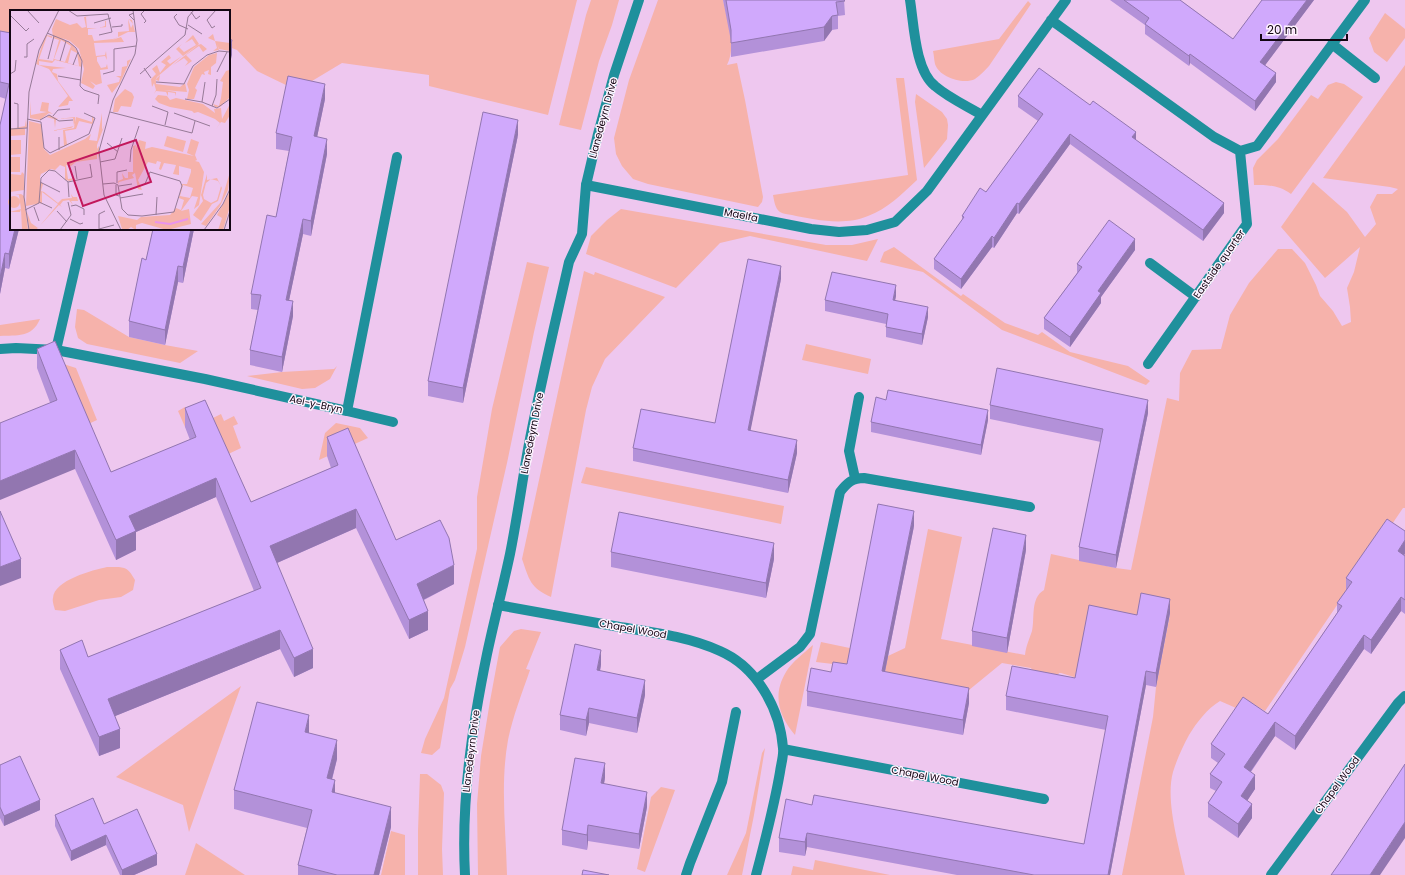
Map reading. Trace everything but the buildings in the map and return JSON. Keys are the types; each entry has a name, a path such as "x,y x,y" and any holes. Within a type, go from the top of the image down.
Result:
{"street":[{"name":"Llanedeyrn Drive","path":"465,875 465,808 468,766 487,654 510,553 528,448 568,262 582,234 586,185 614,74 639,0"},
{"path":"910,0 921,65 926,76 934,86 944,93 982,115 1066,0"},
{"path":"1051,20 1214,137 1240,152 1257,146 1365,0"},
{"path":"1332,44 1375,78"},
{"name":"Maelfa","path":"586,185 811,229 839,232 867,230 895,222 927,191 982,115"},
{"name":"Eastside quarter","path":"1148,364 1247,224 1240,152"},
{"name":"Ael-y-Bryn","path":"0,349 16,348 56,350 205,379 347,411 397,157"},
{"path":"56,350 84,230"},
{"path":"1150,263 1196,297"},
{"path":"855,478 849,450 859,397"},
{"path":"347,411 393,422"},
{"path":"757,679 800,647 810,634 840,492 847,483 855,478 864,478 1030,507"},
{"name":"Chapel Wood","path":"498,605 664,634 696,642 721,652 741,664 757,679 770,701 778,722 784,749 777,790 756,875"},
{"name":"Chapel Wood","path":"1271,875 1398,702 1405,696"},
{"path":"686,875 722,782 736,712"},
{"name":"Chapel Wood","path":"784,749 1044,799"}],"shaded area":[{"path":"0,0 577,0 548,115 429,86 429,75 342,63 307,84 288,86 257,71 237,50 230,47 230,10 10,10 10,61 0,45"},
{"path":"591,0 619,0 599,61 581,130 559,125"},
{"path":"658,0 723,0 729,24 731,41 730,57 727,65 737,63 763,197 762,202 758,207 648,184 633,179 622,166 616,154 614,138 629,80"},
{"path":"1028,1 1031,4 989,66 975,79 964,81 952,79 937,69 933,51 999,39"},
{"path":"1385,13 1405,29 1405,38 1387,62 1374,52 1369,38"},
{"path":"1405,65 1405,508 1403,508 1265,711 1252,703 1243,711 1220,701 1203,716 1189,735 1176,762 1171,784 1172,810 1176,837 1185,875 1122,875 1153,717 1156,687 1170,614 1137,629 1087,681 1061,673 1058,675 1002,663 969,690 816,662 821,642 888,656 905,648 928,529 962,537 941,639 1025,655 1033,626 1035,603 1037,598 1044,590 1051,554 1131,570 1167,398 1179,401 1180,373 1192,350 1221,349 1230,315 1249,283 1278,249 1292,249 1305,263 1320,296 1333,311 1342,326 1351,322 1347,288 1354,272 1360,247 1325,278 1281,227 1313,182 1347,212 1365,237 1376,224 1370,207 1377,194 1392,194 1398,189 1323,178"},
{"path":"896,78 904,78 917,180 888,205 875,213 859,219 850,221 830,221 784,214 778,211 773,195 908,175"},
{"path":"1336,82 1344,84 1363,97 1291,194 1273,186 1254,185 1253,168 1257,160 1278,139 1311,95 1318,99 1328,85"},
{"path":"916,94 942,112 947,119 948,125 947,139 924,168 915,102"},
{"path":"621,209 826,245 852,245 878,239 867,261 750,236 720,243 676,288 586,254 591,236"},
{"path":"894,247 961,296 963,294 1005,323 1038,335 1042,332 1070,352 1128,366 1150,381 1146,385 1002,330 923,272 880,262 884,252"},
{"path":"527,262 549,267 507,463 465,647 455,680 450,689 440,748 432,755 421,753 425,739 444,698 477,549 477,497 492,409"},
{"path":"584,271 594,275 595,272 665,297 605,359 592,387 586,410 551,597 544,594 534,586 522,559"},
{"path":"77,309 84,310 129,337 198,351 180,363 87,344 78,338 75,327"},
{"path":"40,319 33,330 18,335 0,336 0,325"},
{"path":"806,344 871,359 868,374 802,360"},
{"path":"54,361 76,368 97,420 84,426"},
{"path":"337,366 330,379 315,388 302,389 247,376 334,369"},
{"path":"185,407 189,414 211,419 221,414 224,421 234,416 238,424 233,426 241,448 222,457 185,427 178,411"},
{"path":"336,423 360,428 368,438 319,460 325,433"},
{"path":"586,467 784,506 781,524 581,483"},
{"path":"107,567 121,567 127,569 135,580 133,590 121,597 99,600 65,611 55,610 53,598 55,592 60,586 84,573"},
{"path":"521,629 541,632 526,669 530,670 512,722 508,740 504,773 507,875 478,875 477,804 481,756 490,701 500,647 514,631"},
{"path":"813,645 795,735 789,728 781,713 778,697 779,689 786,672 791,665"},
{"path":"241,686 189,832 183,805 116,777"},
{"path":"765,748 742,875 727,875 746,833 762,753"},
{"path":"420,774 427,774 441,785 444,793 442,849 443,875 418,875"},
{"path":"661,787 675,790 645,872 637,869 651,797"},
{"path":"391,831 405,835 405,875 381,875"},
{"path":"196,843 245,875 185,875"},
{"path":"815,860 890,875 791,875 793,866 813,870"}]}
